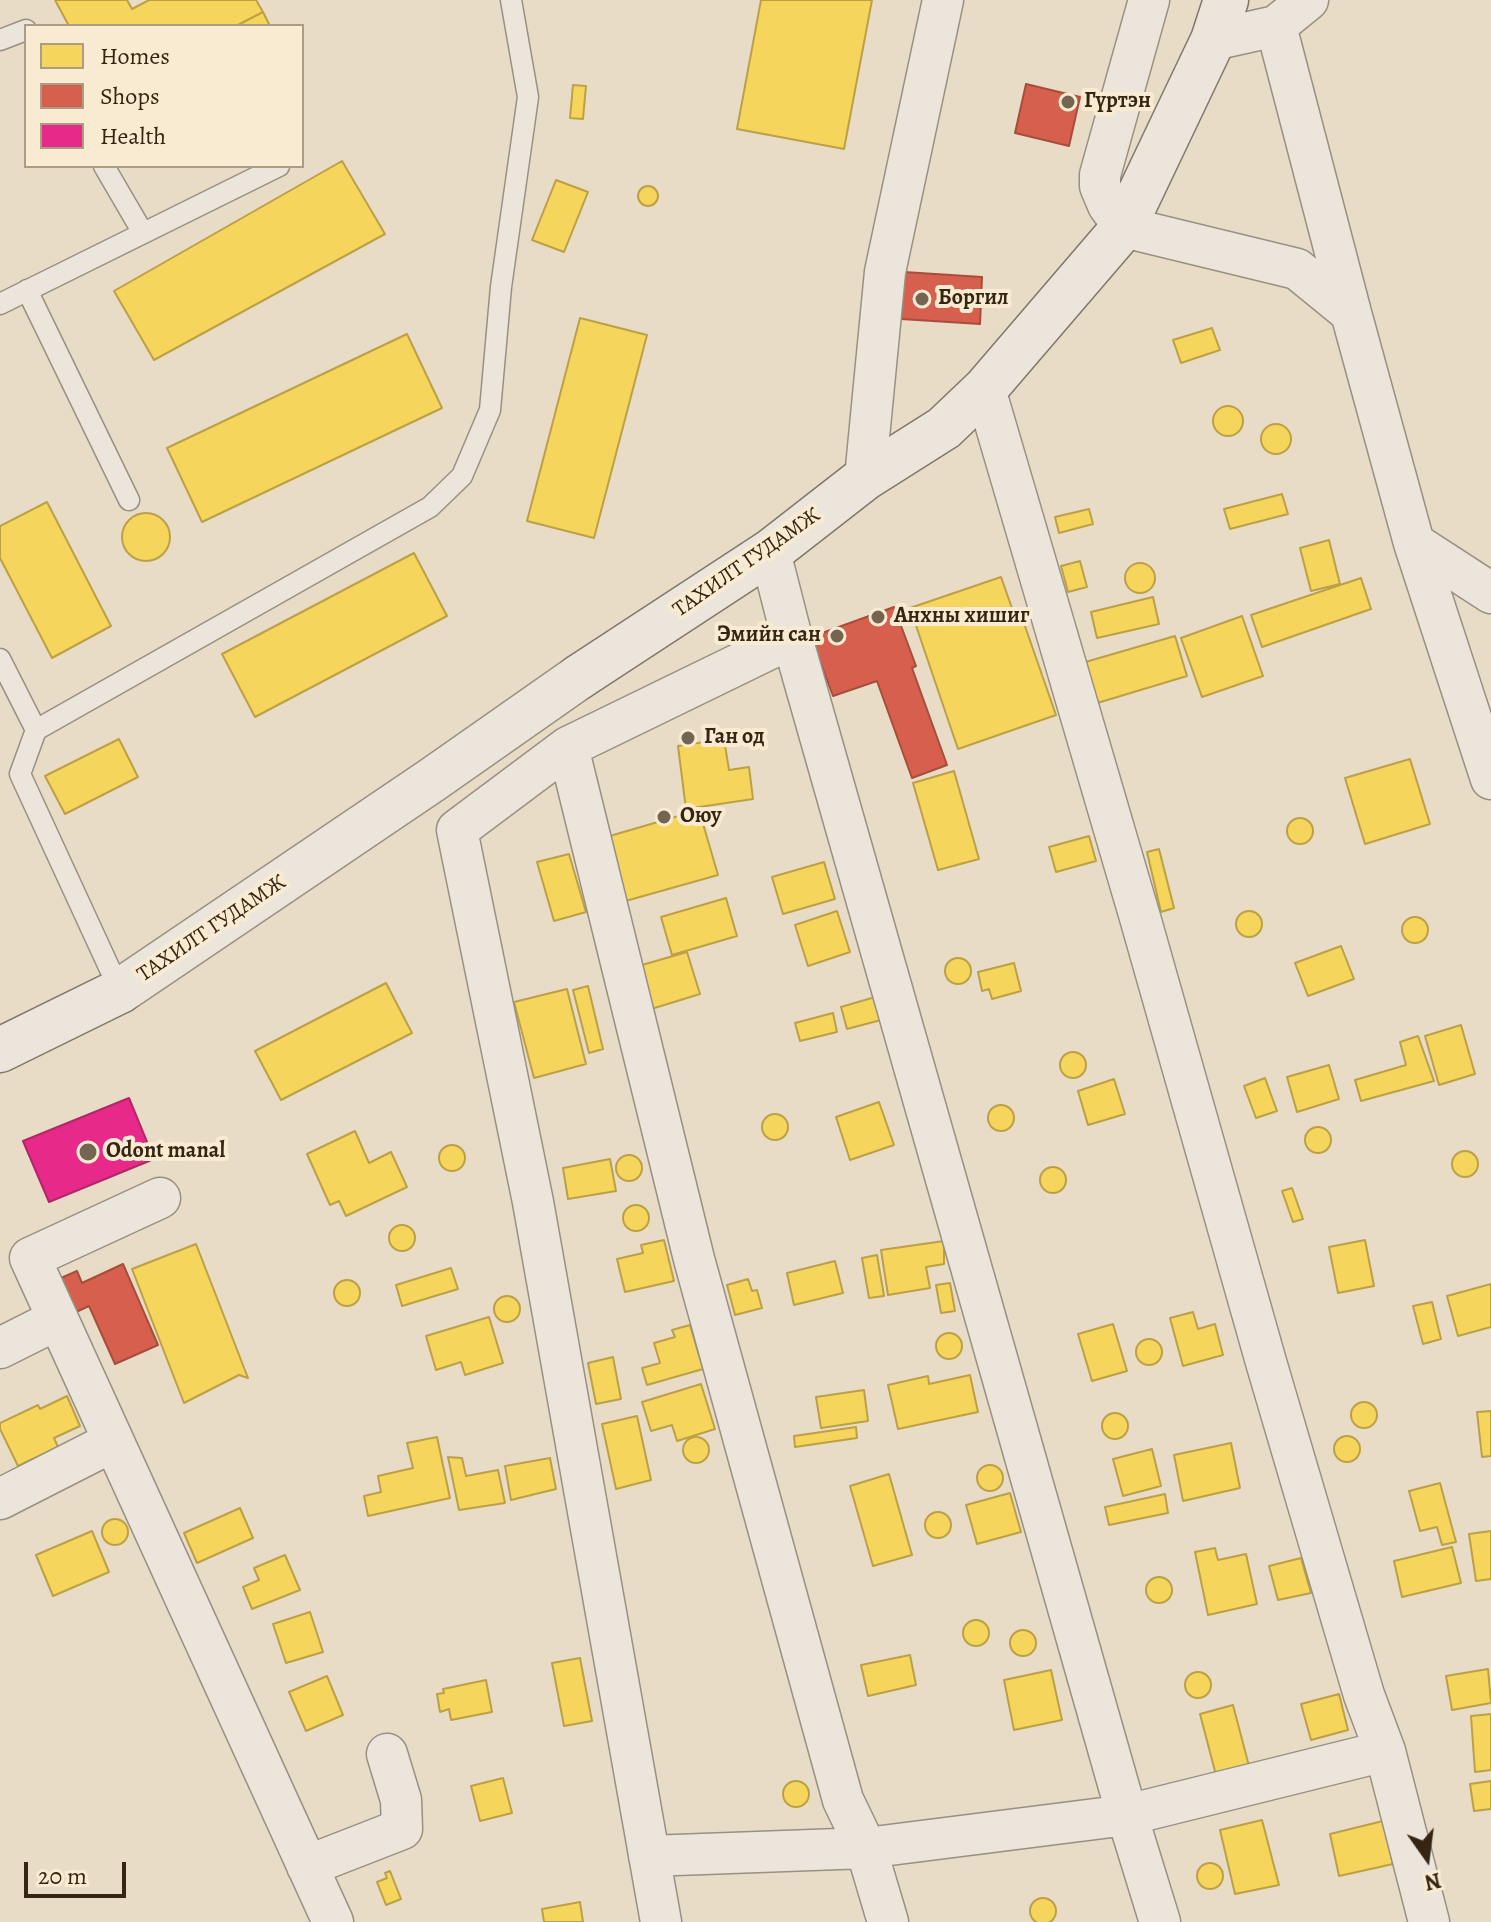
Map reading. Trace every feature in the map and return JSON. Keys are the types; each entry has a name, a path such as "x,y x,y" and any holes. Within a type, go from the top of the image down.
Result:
{"main road":[{"name":"ТАХИЛТ ГУДАМЖ","path":"0,1050 120,991 579,677 770,552 865,478 944,428 985,389 1124,227 1219,20"}],"street":[{"path":"865,478 885,272 943,0"},
{"path":"1149,0 1100,175 1100,186 1108,205 1124,227 1297,269 1351,313"},
{"path":"1219,20 1276,26 1308,0"},
{"path":"1276,26 1414,543 1491,779"},
{"path":"985,389 1266,1362 1364,1695 1385,1751 1429,1922"},
{"path":"1414,543 1491,593"},
{"path":"770,552 1127,1815 1160,1922"},
{"path":"661,1922 533,1202 457,830 568,747 792,638"},
{"path":"568,747 694,1259 843,1800 866,1848 888,1922"},
{"path":"160,1198 30,1258 333,1922"},
{"path":"0,1348 58,1319"},
{"path":"0,1499 112,1442"},
{"path":"649,1856 866,1848 1127,1815 1385,1751"},
{"path":"307,1866 402,1829 401,1800 387,1754"}],"lane":[{"path":"120,991 20,774 36,730 430,507 462,476 490,410 501,287 528,97 511,0"},
{"path":"0,40 24,28"},
{"path":"105,168 143,233"},
{"path":"0,304 275,168"},
{"path":"27,290 129,500"},
{"path":"0,659 36,730"}],"building: Homes":[{"path":"55,0 127,0 132,9 149,0 256,0 263,12 240,24 68,24"},
{"path":"761,0 872,0 844,149 737,129"},
{"path":"263,12 269,24 240,24"},
{"path":"573,85 586,86 583,119 570,118"},
{"path":"342,161 385,234 154,360 114,291"},
{"path":"556,180 588,192 564,252 532,240"},
{"path":"648,186 655,189 658,196 655,203 648,206 641,203 638,196 641,189"},
{"path":"580,318 647,335 594,538 527,521"},
{"path":"1212,328 1220,350 1181,363 1173,340"},
{"path":"407,334 442,408 202,522 167,448"},
{"path":"1228,406 1239,410 1243,421 1239,432 1228,436 1217,432 1213,421 1217,410"},
{"path":"1276,424 1287,428 1291,439 1287,450 1276,454 1265,450 1261,439 1265,428"},
{"path":"1282,494 1288,514 1230,529 1224,509"},
{"path":"47,502 111,626 52,658 0,558 0,526"},
{"path":"1089,509 1093,524 1059,533 1055,517"},
{"path":"146,513 163,520 170,537 163,554 146,561 129,554 122,537 129,520"},
{"path":"1329,540 1340,584 1311,591 1300,548"},
{"path":"414,553 447,616 255,717 222,654"},
{"path":"1080,561 1087,587 1068,592 1061,566"},
{"path":"1140,563 1151,567 1155,578 1151,589 1140,593 1129,589 1125,578 1129,567"},
{"path":"1001,577 1013,611 1019,609 1056,715 958,749 910,608"},
{"path":"1361,578 1371,609 1262,647 1251,615"},
{"path":"1153,597 1159,624 1097,638 1091,612"},
{"path":"1242,616 1263,676 1202,697 1181,638"},
{"path":"1175,636 1187,676 1094,704 1082,663"},
{"path":"119,739 138,777 65,814 45,776"},
{"path":"724,739 729,770 749,767 753,799 686,809 678,746"},
{"path":"1410,759 1430,824 1365,844 1345,778"},
{"path":"954,771 979,859 938,870 913,783"},
{"path":"699,810 718,875 622,902 603,838"},
{"path":"1300,818 1309,822 1313,831 1309,840 1300,844 1291,840 1287,831 1291,822"},
{"path":"1089,836 1096,861 1056,872 1049,847"},
{"path":"1159,849 1174,908 1161,912 1147,852"},
{"path":"569,854 586,912 554,921 537,862"},
{"path":"824,862 835,899 783,914 772,877"},
{"path":"726,898 737,936 672,955 661,917"},
{"path":"837,911 850,952 808,966 795,925"},
{"path":"1249,911 1258,915 1262,924 1258,933 1249,937 1240,933 1236,924 1240,915"},
{"path":"1415,917 1424,921 1428,930 1424,939 1415,943 1406,939 1402,930 1406,921"},
{"path":"1341,946 1354,979 1308,996 1295,963"},
{"path":"687,952 700,994 648,1010 635,967"},
{"path":"958,958 967,962 971,971 967,980 958,984 949,980 945,971 949,962"},
{"path":"1014,963 1021,991 992,999 989,989 982,991 978,972"},
{"path":"386,983 412,1033 281,1100 255,1051"},
{"path":"588,986 603,1049 589,1053 573,990"},
{"path":"567,989 586,1064 534,1078 514,1002"},
{"path":"875,997 881,1020 847,1029 841,1007"},
{"path":"833,1013 837,1032 800,1041 795,1023"},
{"path":"1461,1025 1475,1074 1439,1085 1425,1036"},
{"path":"1418,1036 1434,1081 1361,1101 1355,1080 1406,1065 1400,1042"},
{"path":"1073,1052 1082,1056 1086,1065 1082,1074 1073,1078 1064,1074 1060,1065 1064,1056"},
{"path":"1329,1065 1339,1099 1297,1112 1287,1077"},
{"path":"1265,1078 1277,1111 1256,1118 1244,1086"},
{"path":"1114,1079 1125,1114 1088,1125 1078,1091"},
{"path":"879,1102 894,1145 850,1160 836,1117"},
{"path":"1001,1105 1010,1109 1014,1118 1010,1127 1001,1131 992,1127 988,1118 992,1109"},
{"path":"775,1114 784,1118 788,1127 784,1136 775,1140 766,1136 762,1127 766,1118"},
{"path":"1318,1127 1327,1131 1331,1140 1327,1149 1318,1153 1309,1149 1305,1140 1309,1131"},
{"path":"355,1131 369,1163 391,1152 407,1187 346,1216 339,1201 330,1205 307,1154"},
{"path":"452,1145 461,1149 465,1158 461,1167 452,1171 443,1167 439,1158 443,1149"},
{"path":"1465,1151 1474,1155 1478,1164 1474,1173 1465,1177 1456,1173 1452,1164 1456,1155"},
{"path":"629,1155 638,1159 642,1168 638,1177 629,1181 620,1177 616,1168 620,1159"},
{"path":"610,1159 616,1191 568,1199 563,1168"},
{"path":"1053,1167 1062,1171 1066,1180 1062,1189 1053,1193 1044,1189 1040,1180 1044,1171"},
{"path":"1292,1188 1303,1219 1293,1222 1282,1191"},
{"path":"636,1205 645,1209 649,1218 645,1227 636,1231 627,1227 623,1218 627,1209"},
{"path":"402,1225 411,1229 415,1238 411,1247 402,1251 393,1247 389,1238 393,1229"},
{"path":"664,1240 674,1281 625,1292 617,1259 643,1253 641,1245"},
{"path":"1365,1240 1374,1286 1338,1293 1329,1247"},
{"path":"944,1241 944,1264 926,1267 930,1288 888,1295 881,1250"},
{"path":"196,1244 248,1378 239,1375 184,1403 132,1269"},
{"path":"877,1255 884,1296 869,1298 862,1258"},
{"path":"835,1261 843,1293 794,1305 787,1273"},
{"path":"451,1268 458,1289 402,1306 396,1285"},
{"path":"748,1279 752,1291 757,1290 762,1308 735,1315 727,1285"},
{"path":"347,1280 356,1284 360,1293 356,1302 347,1306 338,1302 334,1293 338,1284"},
{"path":"950,1283 955,1311 941,1313 936,1285"},
{"path":"1491,1284 1491,1327 1458,1336 1447,1296"},
{"path":"507,1296 516,1300 520,1309 516,1318 507,1322 498,1318 494,1309 498,1300"},
{"path":"1432,1302 1441,1339 1423,1344 1413,1306"},
{"path":"1193,1312 1198,1329 1215,1324 1223,1355 1183,1366 1170,1318"},
{"path":"489,1317 503,1363 465,1375 461,1362 436,1370 426,1336"},
{"path":"1113,1324 1127,1371 1092,1381 1078,1334"},
{"path":"690,1325 703,1369 647,1385 642,1368 660,1363 654,1343 675,1337 672,1330"},
{"path":"949,1333 958,1337 962,1346 958,1355 949,1359 940,1355 936,1346 940,1337"},
{"path":"1149,1339 1158,1343 1162,1352 1158,1361 1149,1365 1140,1361 1136,1352 1140,1343"},
{"path":"613,1357 621,1399 596,1404 588,1363"},
{"path":"970,1375 978,1412 898,1429 888,1385 928,1376 929,1384"},
{"path":"701,1384 715,1429 677,1441 672,1425 651,1431 642,1402"},
{"path":"864,1390 868,1421 821,1428 816,1397"},
{"path":"67,1396 80,1426 54,1438 58,1447 18,1466 0,1423 38,1405 40,1409"},
{"path":"1364,1402 1373,1406 1377,1415 1373,1424 1364,1428 1355,1424 1351,1415 1355,1406"},
{"path":"1491,1411 1491,1456 1482,1457 1477,1412"},
{"path":"1115,1413 1124,1417 1128,1426 1124,1435 1115,1439 1106,1435 1102,1426 1106,1417"},
{"path":"637,1416 651,1480 616,1489 602,1424"},
{"path":"856,1427 857,1438 795,1447 794,1436"},
{"path":"1347,1436 1356,1440 1360,1449 1356,1458 1347,1462 1338,1458 1334,1449 1338,1440"},
{"path":"437,1437 450,1498 368,1516 364,1496 381,1492 378,1476 413,1468 407,1443"},
{"path":"696,1437 705,1441 709,1450 705,1459 696,1463 687,1459 683,1450 687,1441"},
{"path":"1231,1443 1240,1488 1183,1501 1174,1455"},
{"path":"1152,1449 1161,1486 1123,1496 1113,1459"},
{"path":"448,1457 462,1458 466,1476 498,1470 505,1503 459,1510"},
{"path":"550,1458 556,1489 511,1500 505,1466"},
{"path":"990,1465 999,1469 1003,1478 999,1487 990,1491 981,1487 977,1478 981,1469"},
{"path":"889,1474 912,1555 873,1566 850,1486"},
{"path":"1440,1483 1456,1542 1442,1545 1437,1527 1420,1531 1409,1491"},
{"path":"1010,1493 1021,1532 977,1544 966,1505"},
{"path":"1165,1494 1168,1513 1109,1525 1105,1507"},
{"path":"240,1508 253,1538 197,1563 184,1533"},
{"path":"938,1512 947,1516 951,1525 947,1534 938,1538 929,1534 925,1525 929,1516"},
{"path":"115,1519 124,1523 128,1532 124,1541 115,1545 106,1541 102,1532 106,1523"},
{"path":"92,1531 109,1572 53,1596 36,1555"},
{"path":"1491,1531 1491,1579 1476,1581 1469,1534"},
{"path":"1452,1547 1461,1583 1402,1597 1394,1561"},
{"path":"1215,1548 1218,1560 1246,1554 1257,1604 1208,1615 1195,1552"},
{"path":"285,1555 300,1590 252,1609 243,1587 259,1580 254,1568"},
{"path":"1301,1558 1311,1593 1278,1600 1269,1566"},
{"path":"1159,1577 1168,1581 1172,1590 1168,1599 1159,1603 1150,1599 1146,1590 1150,1581"},
{"path":"310,1612 323,1652 286,1663 273,1624"},
{"path":"976,1620 985,1624 989,1633 985,1642 976,1646 967,1642 963,1633 967,1624"},
{"path":"1023,1630 1032,1634 1036,1643 1032,1652 1023,1656 1014,1652 1010,1643 1014,1634"},
{"path":"910,1655 916,1685 868,1696 861,1665"},
{"path":"580,1658 592,1721 564,1726 552,1663"},
{"path":"1488,1669 1491,1703 1452,1710 1446,1676"},
{"path":"1051,1670 1062,1720 1014,1730 1004,1680"},
{"path":"1198,1672 1207,1676 1211,1685 1207,1694 1198,1698 1189,1694 1185,1685 1189,1676"},
{"path":"327,1676 343,1715 306,1731 289,1692"},
{"path":"486,1680 492,1712 451,1720 449,1709 440,1712 437,1694 444,1693 443,1689"},
{"path":"1339,1694 1348,1730 1311,1740 1301,1704"},
{"path":"1233,1705 1249,1766 1216,1775 1200,1714"},
{"path":"1491,1714 1491,1770 1475,1772 1471,1716"},
{"path":"503,1778 512,1813 480,1821 471,1786"},
{"path":"796,1781 805,1785 809,1794 805,1803 796,1807 787,1803 783,1794 787,1785"},
{"path":"1491,1781 1491,1809 1474,1811 1470,1784"},
{"path":"1262,1820 1279,1885 1235,1894 1220,1830"},
{"path":"1383,1821 1393,1864 1339,1876 1330,1834"},
{"path":"1210,1863 1219,1867 1223,1876 1219,1885 1210,1889 1201,1885 1197,1876 1201,1867"},
{"path":"390,1871 401,1899 386,1905 377,1882 387,1878 385,1873"},
{"path":"1038,1899 1048,1899 1055,1906 1055,1916 1048,1923 1038,1923 1031,1916 1031,1906"},
{"path":"580,1902 583,1922 544,1922 542,1909"}],"building: Shops":[{"path":"1026,84 1080,97 1069,146 1015,133"},
{"path":"904,272 982,277 980,324 901,319"},
{"path":"894,607 947,765 912,778 877,681 833,696 811,637"},
{"path":"123,1264 158,1345 115,1364 89,1306 76,1312 61,1278 77,1271 82,1283"}],"building: Health":[{"path":"129,1098 154,1159 49,1202 23,1141"}],"place":[{"name":"Гүртэн","path":"1068,102"},
{"name":"Боргил","path":"922,299"},
{"name":"Анхны хишиг","path":"878,617"},
{"name":"Эмийн сан","path":"837,636"},
{"name":"Ган од","path":"688,738"},
{"name":"Оюу","path":"664,817"},
{"name":"Odont manal","path":"88,1152"}]}
